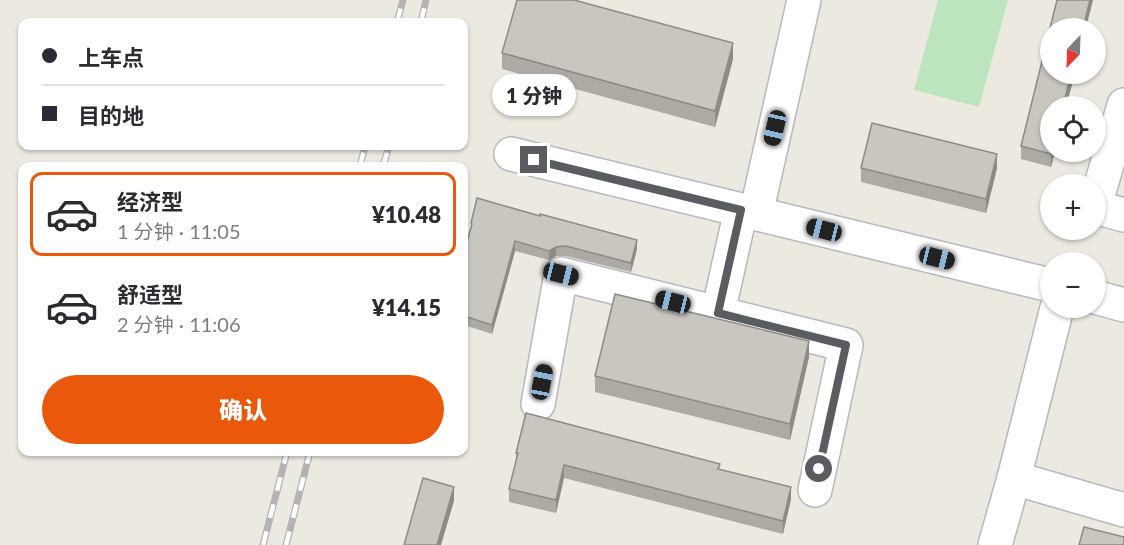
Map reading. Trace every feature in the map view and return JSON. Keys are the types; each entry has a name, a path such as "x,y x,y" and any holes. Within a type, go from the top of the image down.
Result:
{"street":[{"path":"718,313 749,212 804,0"},
{"path":"1104,174 1124,105"},
{"path":"511,154 1040,283"},
{"path":"1106,209 1124,215"},
{"path":"538,404 561,274 846,345 815,490"},
{"path":"1106,300 1124,304"},
{"path":"995,545 1054,318"},
{"path":"1014,478 1124,510"}],"green space":[{"path":"938,0 1008,0 979,107 914,90"}],"building":[{"path":"517,0 574,0 733,43 715,111 502,53"},
{"path":"1057,0 1090,0 1086,18 1052,18"},
{"path":"1040,69 1040,84 1068,84 1066,96 1040,96 1040,151 1021,146"},
{"path":"872,123 997,154 986,199 861,168"},
{"path":"477,198 637,240 631,263 566,246 556,247 549,251 515,241 492,325 468,317 468,238"},
{"path":"615,294 809,341 790,424 595,376"},
{"path":"526,413 720,464 718,469 791,487 783,521 564,465 556,500 509,489"},
{"path":"423,478 454,487 437,545 404,545"},
{"path":"1084,527 1124,537 1124,545 1079,545"}],"railway":[{"path":"398,18 403,0"},
{"path":"422,18 426,0"},
{"path":"361,162 364,150"},
{"path":"384,162 388,150"},
{"path":"263,545 286,456"},
{"path":"286,545 309,456"}],"route":[{"path":"534,160 741,210 718,313 846,345 819,469"}]}
